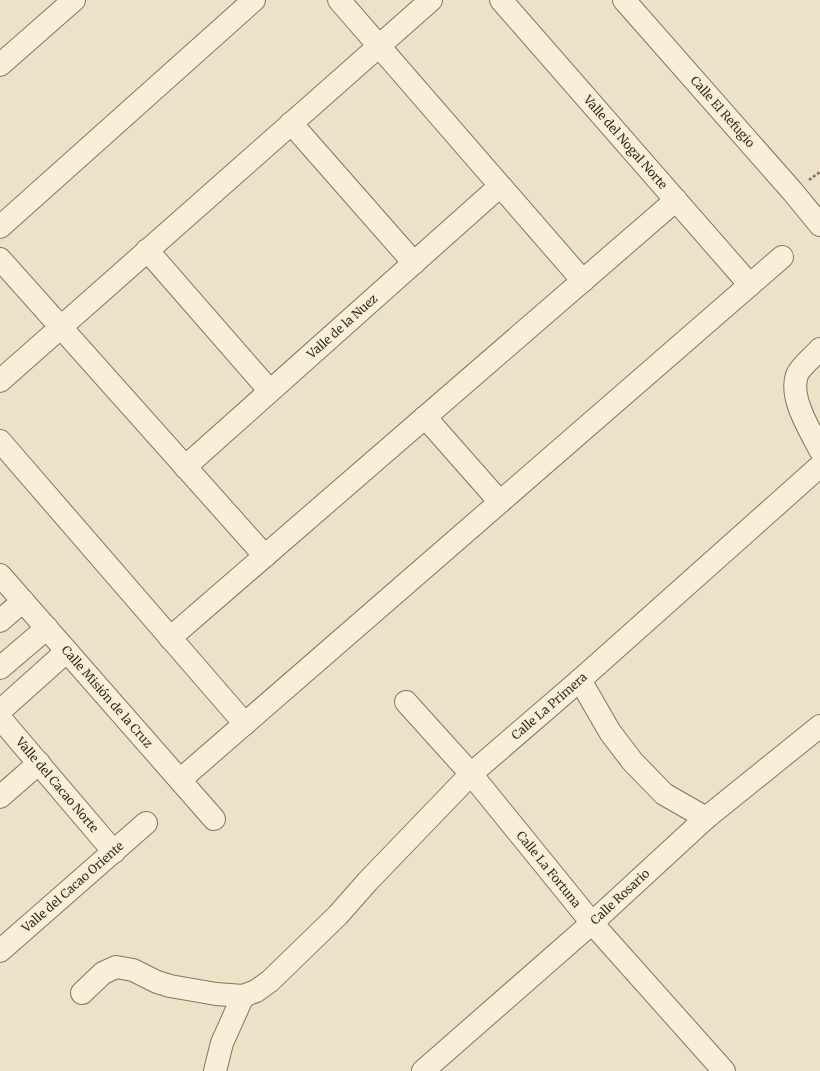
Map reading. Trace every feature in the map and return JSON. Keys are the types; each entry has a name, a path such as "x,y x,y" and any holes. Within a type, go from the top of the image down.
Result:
{"street":[{"path":"0,65 74,0"},
{"path":"0,227 254,0"},
{"path":"339,0 583,281"},
{"path":"0,381 430,0"},
{"name":"Valle del Nogal Norte","path":"501,0 750,285"},
{"name":"Calle El Refugio","path":"624,0 793,192 820,225"},
{"path":"291,123 414,263"},
{"name":"Valle de la Nuez","path":"185,467 500,186"},
{"path":"170,638 676,200"},
{"path":"148,250 270,391"},
{"path":"180,780 782,257"},
{"path":"0,259 265,556"},
{"path":"816,354 798,374 796,392 797,400 820,450"},
{"path":"425,417 500,502"},
{"path":"0,441 245,724"},
{"name":"Calle La Primera","path":"243,996 270,981 292,960 338,915 368,881 471,774 580,680 820,466"},
{"name":"Calle Misión de la Cruz","path":"0,575 214,819"},
{"path":"0,622 23,601"},
{"path":"0,668 47,628"},
{"path":"0,711 67,651"},
{"path":"580,680 610,732 632,761 664,794 706,818"},
{"name":"Calle La Fortuna","path":"406,702 471,774 592,923 724,1071"},
{"name":"Valle del Cacao Norte","path":"0,718 114,852"},
{"name":"Calle Rosario","path":"423,1071 592,923 706,818 820,726"},
{"path":"0,796 39,763"},
{"name":"Valle del Cacao Oriente","path":"0,951 146,823"},
{"path":"82,993 103,973 116,968 133,970 157,982 177,988 216,994 243,996 222,1043 215,1071"}]}
